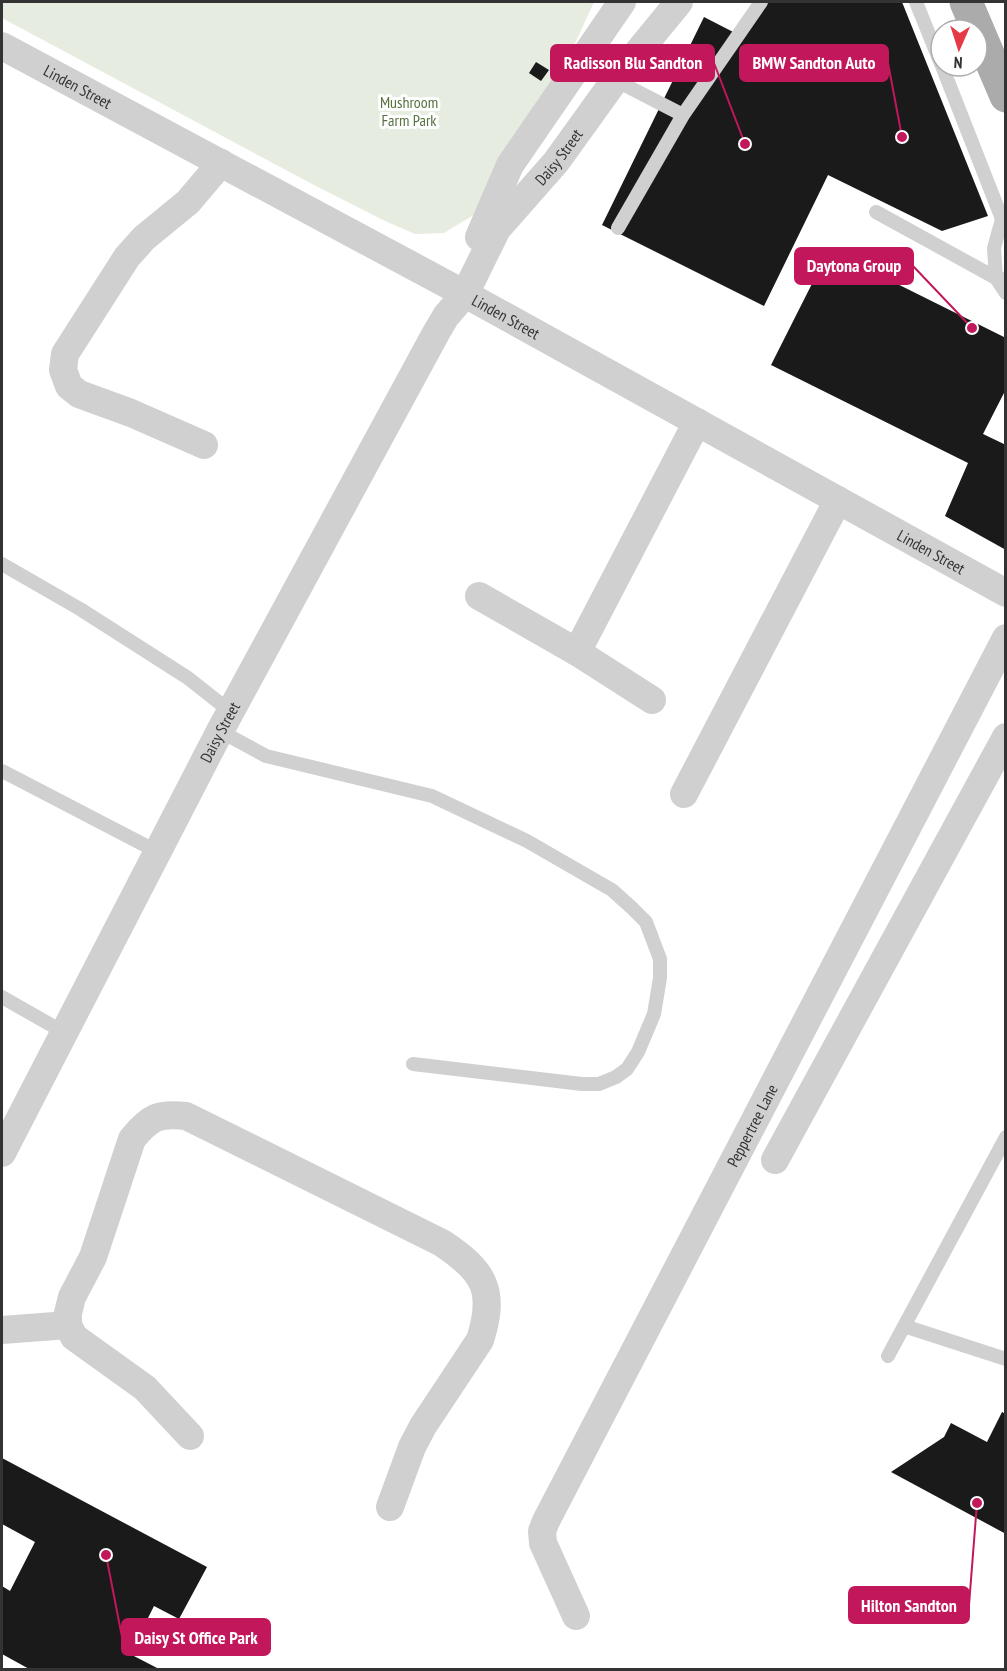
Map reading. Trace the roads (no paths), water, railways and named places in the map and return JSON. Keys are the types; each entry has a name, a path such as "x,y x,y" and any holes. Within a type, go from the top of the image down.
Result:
{"main road":[{"path":"966,2 1005,96"}],"street":[{"name":"Daisy Street","path":"2,1153 156,851 460,291 491,226 510,165 622,2"},
{"name":"Daisy Street","path":"491,226 556,162 615,80 679,2"},
{"name":"Linden Street","path":"2,46 460,291 1005,593"},
{"path":"204,445 131,412 79,394 69,386 63,370 65,354 127,257 144,238 188,202 221,163"},
{"path":"577,652 697,422"},
{"path":"684,794 838,500"},
{"path":"479,596 577,652 652,700"},
{"name":"Peppertree Lane","path":"576,1616 543,1543 546,1521 1005,638"},
{"path":"775,1160 1005,737"},
{"path":"190,1436 145,1388 74,1337 68,1325 72,1297 93,1257 132,1139 143,1126 165,1114 186,1116 442,1244 474,1267 485,1284 484,1328 480,1340 423,1426 412,1447 390,1507"},
{"path":"2,1330 68,1325"}],"lane":[{"path":"618,228 683,115 761,2"},
{"path":"916,2 929,35"},
{"path":"946,78 1002,219 994,248 1005,293"},
{"path":"615,80 683,115"},
{"path":"876,212 1001,278"},
{"path":"2,564 80,609 188,678 225,722 266,756 432,796 527,841 612,890 646,922 660,959 660,978 654,1014 638,1052 627,1069 616,1077 599,1084 582,1084 413,1064"},
{"path":"2,771 156,851"},
{"path":"2,997 65,1033"},
{"path":"888,1356 1005,1137"},
{"path":"904,1326 1005,1359"}],"place":[{"name":"BMW Sandton Auto","path":"902,137"},
{"name":"Radisson Blu Sandton","path":"745,144"},
{"name":"Daytona Group","path":"972,328"},
{"name":"Hilton Sandton","path":"977,1503"},
{"name":"Daisy St Office Park","path":"106,1555"}],"park label":[{"name":"Mushroom Farm Park","path":"409,111"}]}
